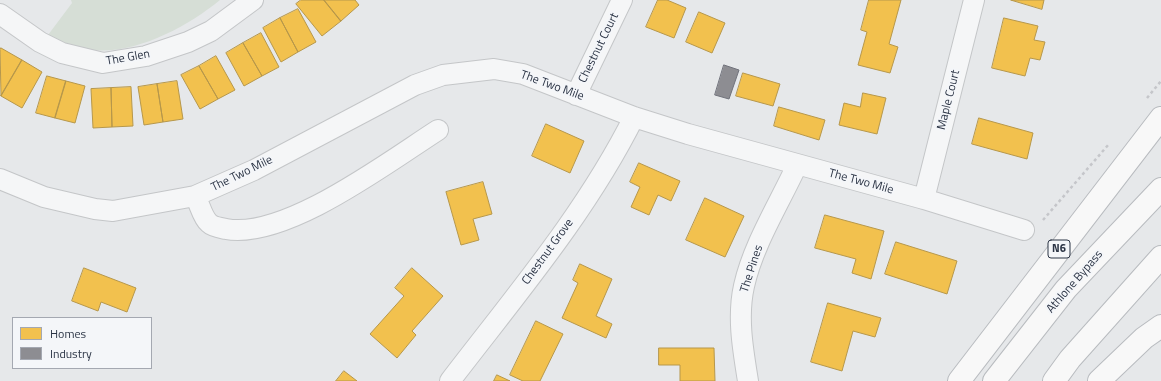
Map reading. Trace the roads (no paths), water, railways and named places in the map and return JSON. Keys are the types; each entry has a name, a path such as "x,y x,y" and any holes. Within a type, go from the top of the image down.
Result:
{"highway":[{"name":"N6","path":"959,381 1161,118"},
{"name":"Athlone Bypass","path":"994,381 1066,289 1161,189"},
{"path":"1054,381 1070,360 1161,257"},
{"path":"1098,381 1144,338 1161,326"}],"street":[{"name":"The Glen","path":"0,14 40,42 62,53 102,63 146,56 188,42 211,31 254,0"},
{"name":"Chestnut Court","path":"576,95 622,0"},
{"name":"Maple Court","path":"924,199 974,0"},
{"name":"The Two Mile","path":"0,179 44,197 95,209 114,211 195,196 254,170 415,85 443,75 494,69 523,74 634,117 688,134 924,199 1024,230"},
{"name":"Chestnut Grove","path":"450,381 550,251 590,193 634,117"},
{"path":"195,196 204,217 213,225 230,229 250,229 285,221 331,198 438,130"},
{"name":"The Pines","path":"748,381 741,322 744,286 758,247 797,165"}]}
